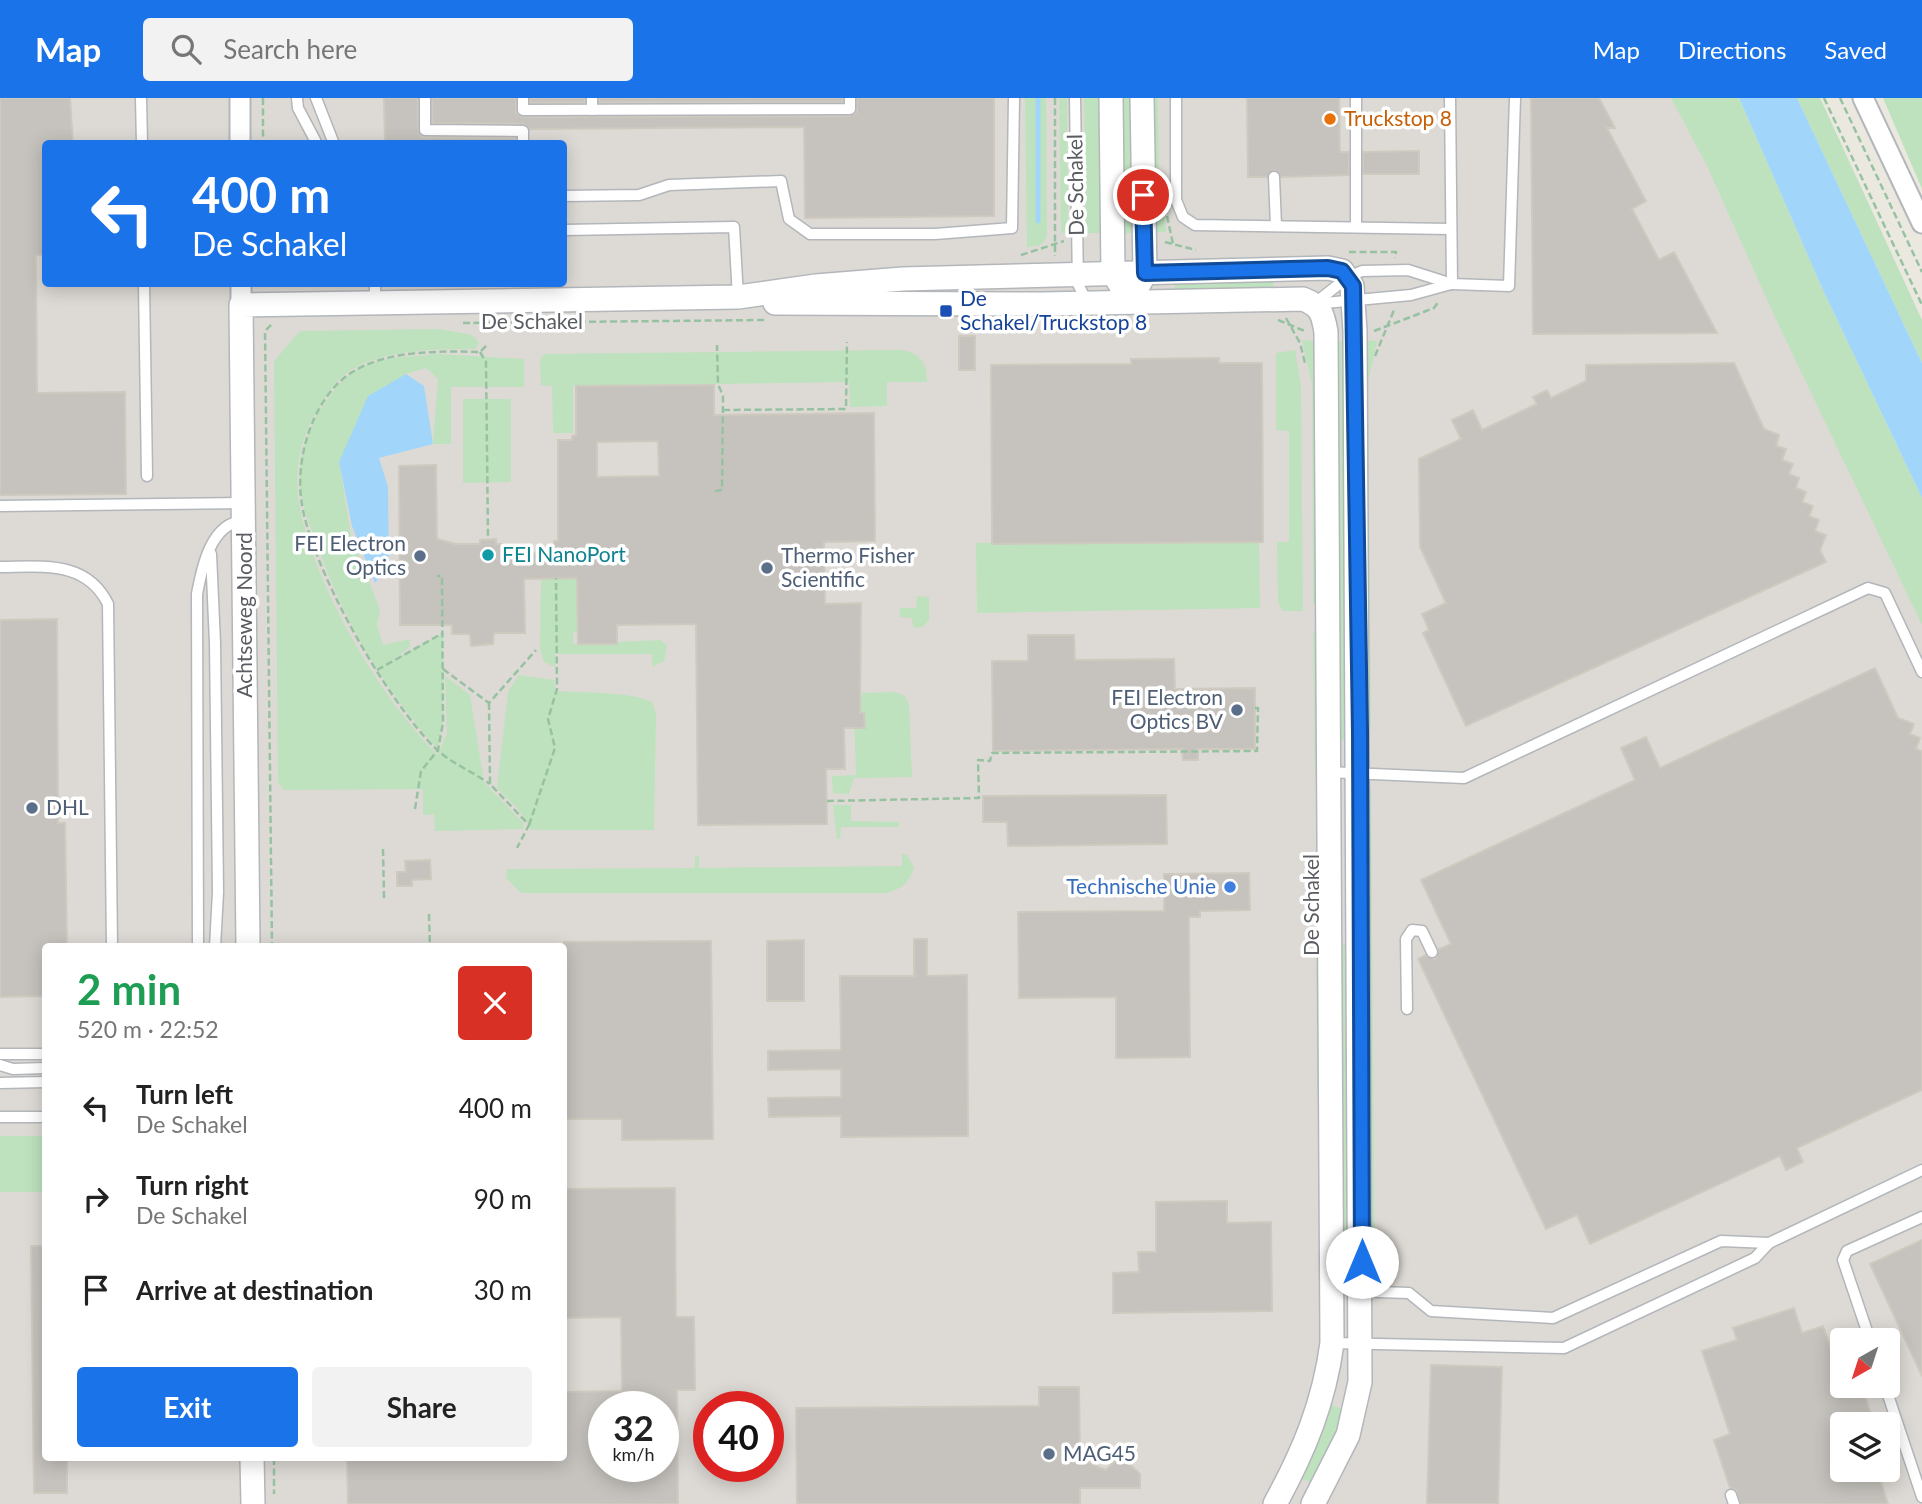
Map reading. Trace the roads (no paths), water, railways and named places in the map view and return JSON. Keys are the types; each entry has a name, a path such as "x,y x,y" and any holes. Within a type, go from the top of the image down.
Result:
{"street":[{"path":"240,98 240,140"},
{"name":"De Schakel","path":"1111,98 1113,273"},
{"path":"1130,301 1145,273 1142,98"},
{"path":"1863,98 1922,223"},
{"name":"De Schakel","path":"241,294 738,297 903,279 1328,268 1342,271 1352,288"},
{"path":"1113,273 1130,301"},
{"path":"1312,1504 1348,1435 1360,1382 1360,773 1352,288"},
{"name":"Achtseweg Noord","path":"241,294 248,943"},
{"name":"De Schakel","path":"738,297 774,303 996,311 1087,302 1303,299 1314,304 1323,315 1326,332 1326,772 1332,1343 1327,1383 1314,1424 1275,1504"},
{"path":"252,1461 253,1504"}],"lane":[{"path":"141,98 142,140"},
{"path":"297,98 298,108 315,140"},
{"path":"316,98 332,140"},
{"path":"425,98 425,130 523,131"},
{"path":"523,98 523,140"},
{"path":"592,98 592,110"},
{"path":"523,110 850,109 850,98"},
{"path":"567,195 639,195 668,185 781,181 789,219 810,234 935,234 1012,229 1014,98"},
{"name":"De Schakel","path":"1075,98 1077,241 1067,273 1078,284 1087,302"},
{"path":"1176,98 1176,200 1183,217 1195,225 1451,229"},
{"path":"1356,98 1356,228"},
{"path":"1450,98 1451,284 1509,286 1515,98"},
{"path":"1274,177 1276,226"},
{"path":"567,230 734,228 738,297"},
{"name":"De Schakel","path":"1314,304 1352,288 1362,271 1408,270 1451,284"},
{"name":"De Schakel","path":"1314,304 1352,288 1410,295 1451,284"},
{"path":"144,287 147,476"},
{"path":"0,506 244,512"},
{"path":"198,943 195,615 200,576 213,543 229,523 244,512"},
{"path":"213,543 210,563 216,685 218,903 215,943"},
{"path":"0,567 56,567 79,572 101,590 108,604 112,943"},
{"path":"1326,772 1464,778 1868,588 1885,593 1922,672"},
{"path":"1407,1009 1406,939 1412,930 1422,931 1432,952"},
{"path":"0,1054 42,1054"},
{"path":"0,1065 13,1069 42,1068"},
{"path":"0,1083 42,1082"},
{"path":"0,1117 42,1117"},
{"path":"1332,1343 1564,1348 1755,1258 1769,1243 1922,1170"},
{"path":"1866,1328 1843,1260 1847,1251 1922,1217"},
{"path":"1378,1292 1409,1293 1431,1311 1553,1318 1721,1241 1769,1243"},
{"path":"1889,1398 1922,1497"}],"water":[{"path":"1739,98 1797,98 1922,363 1922,498 1822,288"},
{"path":"406,374 424,386 433,444 379,458 388,487 389,577 380,577 375,583 352,526 339,462 368,396"}],"waterway":[{"path":"1038,98 1038,221"}],"place":[{"name":"Truckstop 8","path":"1330,119"},
{"name":"De Schakel/Truckstop 8","path":"946,311"},
{"name":"FEI NanoPort","path":"488,555"},
{"name":"FEI Electron Optics","path":"420,556"},
{"name":"Thermo Fisher Scientific","path":"767,568"},
{"name":"FEI Electron Optics BV","path":"1237,710"},
{"name":"DHL","path":"32,808"},
{"name":"Technische Unie","path":"1230,887"},
{"name":"MAG45","path":"1049,1454"}]}
